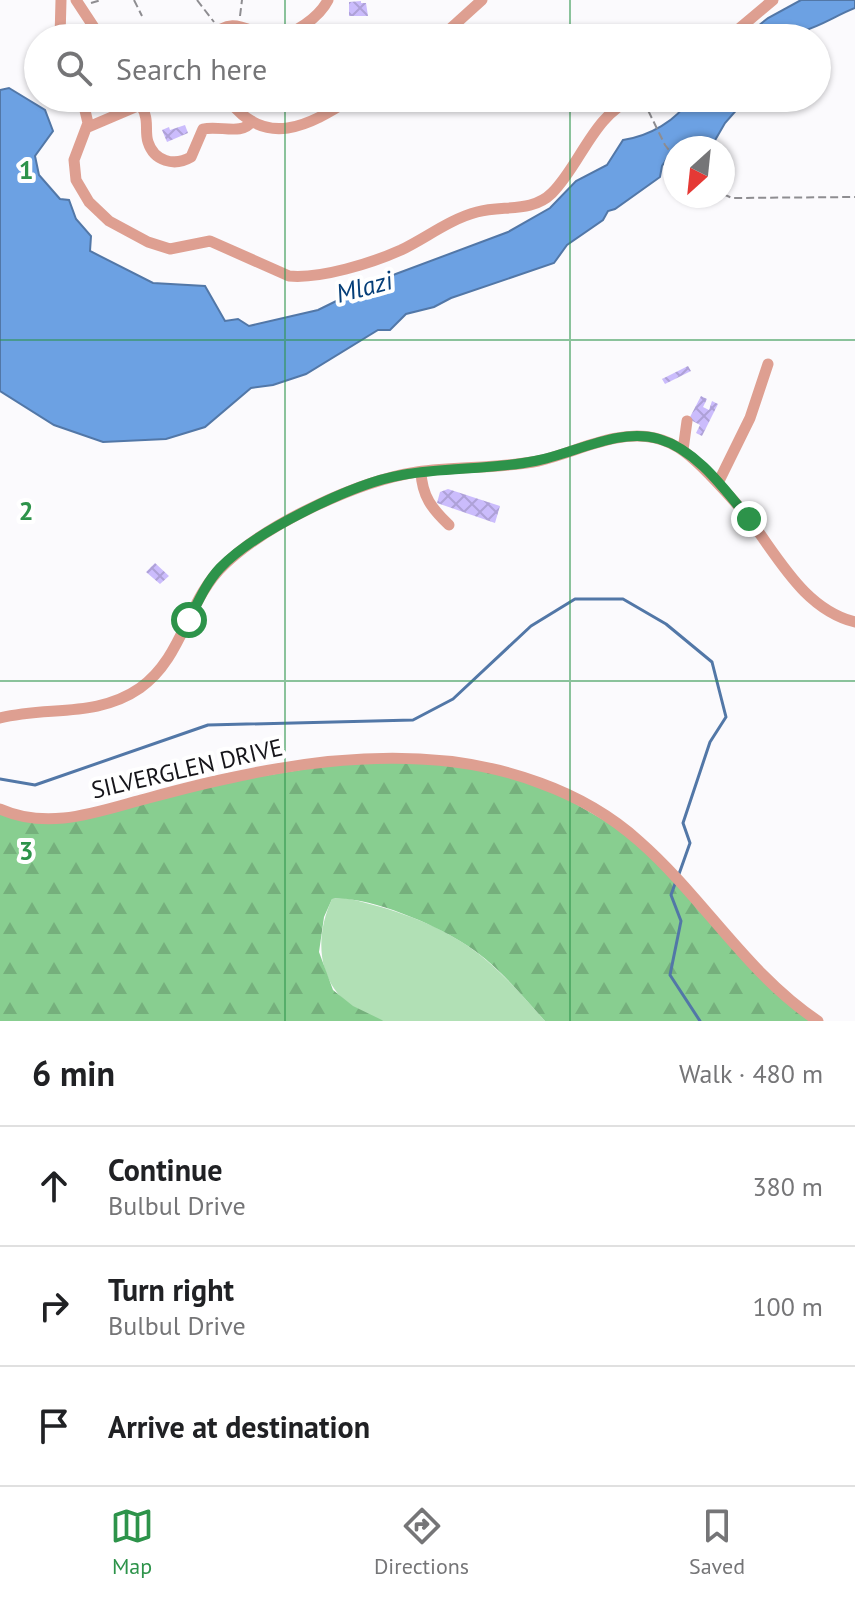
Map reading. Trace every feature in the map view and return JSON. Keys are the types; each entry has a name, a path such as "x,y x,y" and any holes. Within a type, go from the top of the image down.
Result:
{"street":[{"path":"60,24 61,0"},
{"path":"76,0 92,24"},
{"path":"304,24 319,14 328,0"},
{"path":"455,24 482,0"},
{"path":"745,24 773,0"},
{"path":"87,112 86,128 74,160 76,180 89,202 109,221 160,247 184,248 210,241 289,276 301,277 347,268 399,251 478,212 540,203 553,192 603,122 614,112"},
{"path":"86,128 117,112"},
{"path":"144,112 151,150 158,158 168,162 185,161 191,157 203,129 219,127 242,130 252,121"},
{"path":"239,112 252,121 274,128 296,128 317,121 331,112"},
{"path":"718,483 750,418 768,364"},
{"path":"683,450 687,421"},
{"path":"0,718 101,706 139,689 168,658 217,571 235,554 335,496 374,481 421,472 528,463 623,439 656,438 683,450 718,483 809,596 840,617 855,622"},
{"path":"421,472 426,497 449,525"},
{"name":"SILVERGLEN DRIVE","path":"0,809 31,818 61,820 272,770 365,760 447,760 497,768 558,790 618,825 658,860 768,981 818,1021"}],"path":[{"path":"134,0 142,16"},
{"path":"197,0 215,24"},
{"path":"239,24 242,0"},
{"path":"649,112 663,141"},
{"path":"735,198 855,197"}],"green space":[{"path":"446,761 543,785 626,833 817,1021 545,1021 495,967 460,941 398,912 362,901 332,899 324,917 319,952 333,990 353,1006 384,1021 0,1021 0,809 52,821 201,786 337,764"},
{"path":"345,898 404,915 460,941 495,968 545,1021 384,1021 364,1014 335,990 326,974 322,956 325,919 332,899"}],"water":[{"path":"801,0 855,0 855,8 820,24 760,24"},
{"path":"9,88 24,97 24,112 46,112 53,131 35,156 39,175 60,199 69,200 76,219 91,236 90,251 153,283 205,286 225,321 238,319 249,326 318,310 377,281 508,232 550,208 576,181 607,165 623,140 652,131 680,112 735,112 717,136 663,136 660,177 608,211 603,220 567,245 554,263 451,298 434,307 406,314 390,330 378,330 306,374 273,385 251,388 205,427 166,439 103,442 54,425 0,391 0,90"}],"building":[{"path":"349,2 366,3 368,16 349,16"},
{"path":"185,125 188,133 167,142 162,130"},
{"path":"688,366 691,371 665,384 662,379"},
{"path":"701,396 707,399 703,407 709,410 712,401 718,404 702,436 696,433 700,425 689,419"},
{"path":"448,489 500,506 495,523 437,503 440,492"},
{"path":"155,563 169,576 160,584 146,572"}],"waterway":[{"path":"0,779 35,785 208,725 413,720 453,699 531,626 575,599 623,599 666,624 712,662 726,717 710,742 683,823 690,843 679,874"},
{"path":"676,881 671,895 681,921 670,975 700,1021"}],"route":[{"path":"189,620 207,585 235,554 335,496 397,475 528,463 604,442 648,437 679,447 692,457 749,519"}],"water label":[{"name":"Mlazi","path":"364,287"}]}
